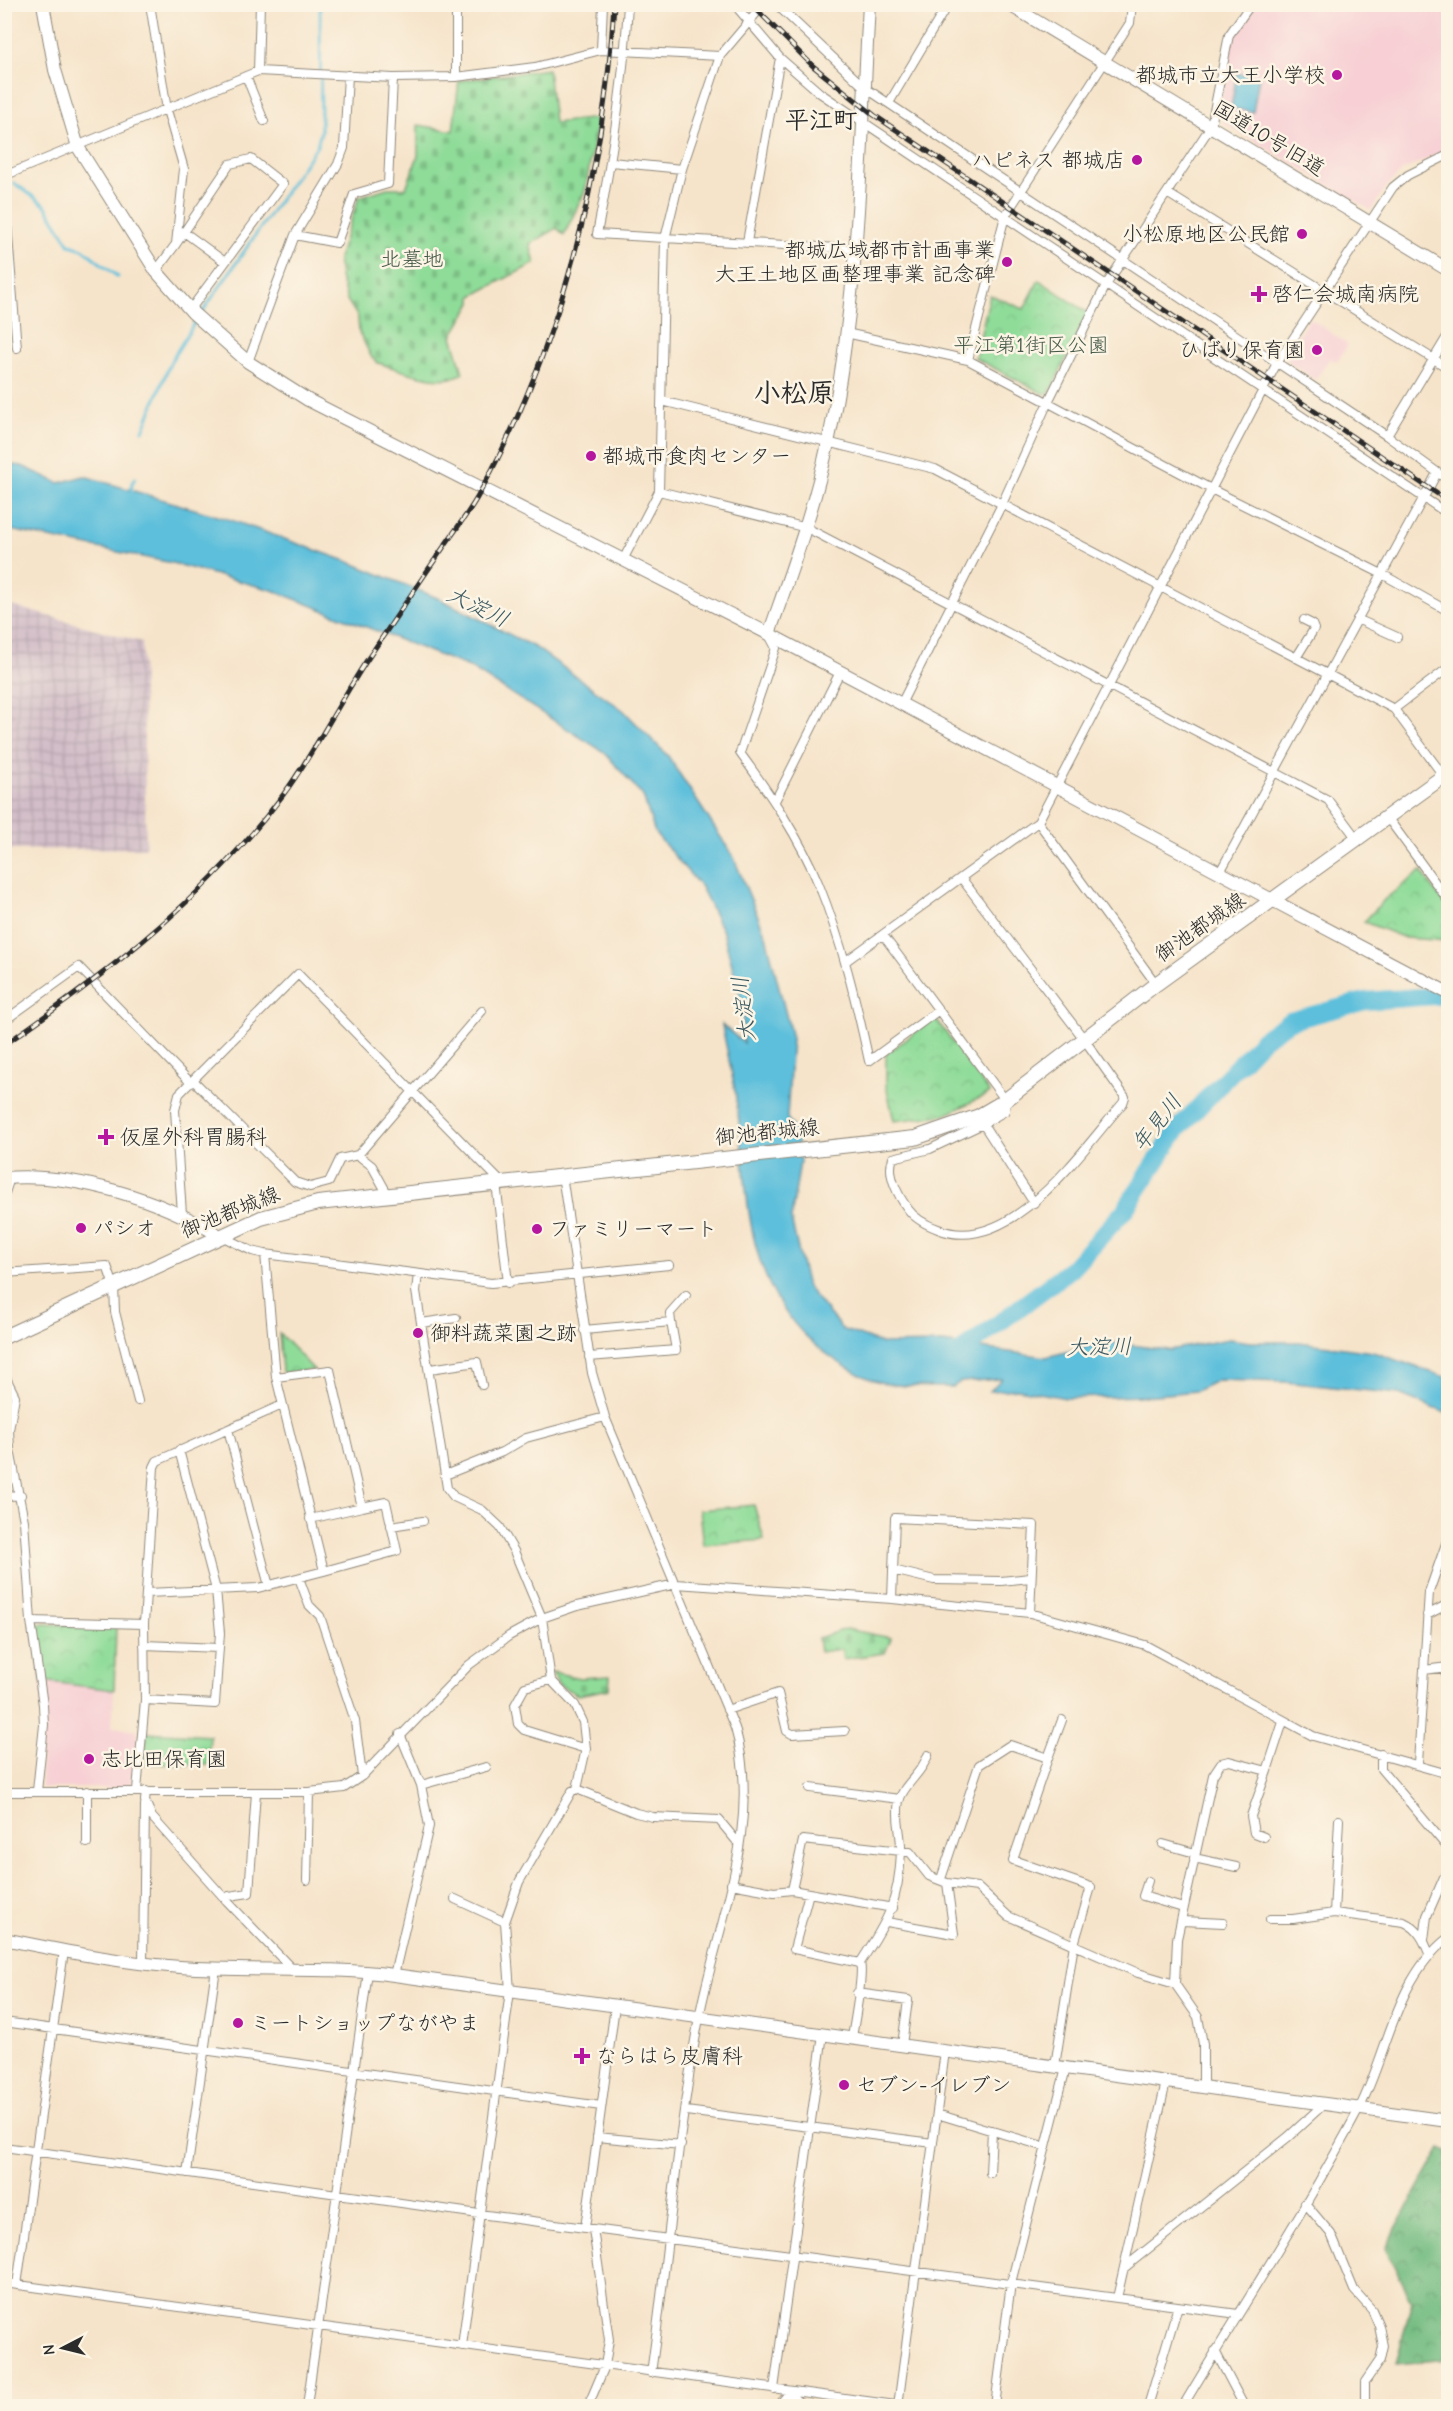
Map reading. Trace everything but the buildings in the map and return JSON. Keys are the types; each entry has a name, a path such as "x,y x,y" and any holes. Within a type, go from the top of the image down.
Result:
{"main road":[{"name":"御池都城線","path":"4,1337 220,1236 282,1211 318,1203 498,1182 915,1138 979,1116 1006,1101 1156,984 1387,817 1447,777"}],"street":[{"path":"43,4 55,70 78,147 156,272 191,312 248,362 308,400 769,634 1449,993"},
{"path":"150,4 167,110 184,169 176,244"},
{"path":"258,71 260,4"},
{"path":"456,4 456,77"},
{"path":"601,50 603,4"},
{"path":"628,4 626,50 611,162 597,234 854,249"},
{"path":"734,4 780,58 820,93 1449,514"},
{"path":"623,560 660,491 665,239 682,169 720,56 747,21 764,4"},
{"path":"776,4 864,87 1387,436 1449,480"},
{"path":"869,4 854,249 846,333 828,442 807,528 769,634 776,648 740,753 776,801 819,884 846,962 869,1061 939,1010"},
{"path":"889,103 948,4"},
{"name":"国道10号旧道","path":"1008,4 1449,270"},
{"path":"968,360 1005,216 1130,23 1132,4"},
{"path":"901,704 1002,504 1048,402 1106,285 1121,259 1211,126 1229,35 1251,4"},
{"path":"4,176 258,71 393,78 456,77 535,68 601,50 720,56"},
{"path":"747,242 780,58"},
{"path":"248,362 295,235 339,164 344,148 348,75"},
{"path":"246,76 264,121"},
{"path":"295,235 337,243 354,194 388,184 393,78"},
{"path":"846,962 1038,822 1265,390 1277,363 1369,220 1400,181 1430,162 1449,155"},
{"path":"156,272 230,164 251,159 283,184 191,312"},
{"path":"611,162 682,169"},
{"path":"4,186 8,286 17,348"},
{"path":"1167,193 1449,368"},
{"path":"184,232 225,262"},
{"path":"846,333 968,360 1212,489 1382,574 1449,611"},
{"path":"1387,436 1449,335"},
{"path":"662,401 935,469 1394,709 1447,777"},
{"path":"1220,872 1437,473"},
{"path":"660,491 807,528 1328,800 1358,839"},
{"path":"1357,619 1397,637"},
{"path":"1296,657 1314,629 1312,624 1304,620"},
{"path":"1394,709 1449,668"},
{"path":"776,801 840,672"},
{"path":"1387,817 1449,900"},
{"path":"1038,822 1156,984"},
{"path":"883,935 1006,1101 1005,1111 983,1124 930,1149 893,1158 893,1177 899,1197 912,1214 929,1226 950,1234 972,1235 994,1229 1034,1203 1123,1103 1125,1097 1084,1039 962,879"},
{"path":"4,1021 79,967 192,1081 302,1186 310,1187 329,1182 340,1159 358,1155 411,1090 482,1011"},
{"path":"182,1214 175,1110 179,1094 298,974 498,1182 508,1283"},
{"path":"983,1124 1034,1203"},
{"path":"358,1155 372,1167 388,1195"},
{"path":"562,1175 578,1274 584,1330 605,1417 727,1710 740,1746 743,1765 744,1807 739,1844 699,2017 651,2373"},
{"path":"4,1196 7,1178 74,1182 182,1214 252,1251 470,1282 508,1283 669,1265"},
{"path":"265,1254 276,1377 324,1571"},
{"path":"4,1273 108,1266 114,1286 115,1312 138,1401"},
{"path":"418,1274 416,1291 447,1488 454,1497 482,1510 500,1527 514,1551 542,1618 551,1680 575,1705 583,1722 586,1749 577,1789 567,1800 529,1863 519,1882 505,1922 510,1991 462,2346"},
{"path":"589,1358 676,1350 670,1313 686,1295"},
{"path":"421,1323 456,1318"},
{"path":"584,1330 671,1322"},
{"path":"430,1369 477,1362 482,1385"},
{"path":"4,1366 7,1380 15,1396 9,1430 10,1450 21,1495 31,1621 44,1725 37,1791"},
{"path":"276,1377 330,1370 362,1507"},
{"path":"143,1964 144,1623 154,1467 157,1461 179,1450 282,1405"},
{"path":"445,1475 502,1452 526,1438 605,1417"},
{"path":"228,1429 269,1586"},
{"path":"145,1700 215,1704 219,1648 216,1590 179,1450"},
{"path":"4,1496 21,1495"},
{"path":"147,1593 269,1586 397,1551 386,1502 310,1519"},
{"path":"892,1599 895,1518 1034,1525 1030,1613"},
{"path":"391,1526 423,1521"},
{"path":"1418,1763 1429,1593 1449,1538"},
{"path":"893,1570 934,1580 1001,1581 1030,1578"},
{"path":"299,1578 309,1605 320,1616 355,1721 362,1776"},
{"path":"4,1792 87,1791 143,1794 309,1792 344,1788 362,1776 469,1665 509,1636 542,1618 578,1606 676,1584 892,1599 1030,1613 1145,1646 1283,1722 1313,1736 1418,1763 1449,1774"},
{"path":"1427,1615 1449,1604"},
{"path":"31,1621 144,1623"},
{"path":"144,1645 219,1648"},
{"path":"1424,1670 1446,1668 1449,1678"},
{"path":"551,1680 525,1688 515,1705 518,1724 524,1730 586,1749"},
{"path":"727,1710 778,1693 787,1731 792,1734 844,1731"},
{"path":"995,2406 1011,2283 1046,2147 1061,2067 1074,1944 1091,1887 1013,1860 1062,1720"},
{"path":"1264,1837 1254,1833 1251,1816 1283,1722"},
{"path":"394,1975 429,1826 421,1785 400,1734"},
{"path":"886,1922 954,1934 944,1881 979,1765 1010,1745 1048,1758"},
{"path":"1380,1754 1381,1769 1449,1848"},
{"path":"860,1963 893,1908 901,1851 897,1816 900,1799 909,1782 924,1768 928,1755"},
{"path":"1203,2087 1203,2044 1198,2017 1175,1984 1174,1954 1183,1908 1213,1775 1221,1763 1229,1761 1268,1771"},
{"path":"421,1785 486,1767"},
{"path":"810,1788 900,1799"},
{"path":"577,1789 636,1813 653,1817 719,1820 739,1844"},
{"path":"87,1791 87,1843"},
{"path":"226,1900 229,1896 249,1893 256,1792"},
{"path":"307,1880 309,1792"},
{"path":"143,1794 152,1817 226,1900 292,1969"},
{"path":"1334,1913 1339,1820"},
{"path":"792,1890 803,1840 910,1852 929,1876 977,1887 1008,1917 1138,1973 1175,1984"},
{"path":"1164,1844 1195,1856 1236,1867"},
{"path":"1430,1956 1425,1940 1427,1916 1449,1868"},
{"path":"1148,1881 1143,1896 1183,1908"},
{"path":"731,1884 774,1892 792,1890 893,1908"},
{"path":"809,1893 794,1949 860,1963"},
{"path":"455,1899 505,1922"},
{"path":"1270,1919 1293,1919 1334,1913 1404,1922 1413,1927 1425,1940"},
{"path":"1182,1920 1223,1923"},
{"path":"1183,2406 1305,2203 1359,2108 1402,2000 1430,1956 1449,1938"},
{"path":"4,1939 143,1964 368,1972 394,1975 1324,2103 1446,2123"},
{"path":"17,2285 64,1951"},
{"path":"852,2038 857,1993 863,1970 860,1963"},
{"path":"187,2173 216,1968"},
{"path":"307,2406 368,1972"},
{"path":"857,1993 909,2000 902,2045"},
{"path":"588,2406 605,2366 609,2340 589,2229 597,2137 615,2006"},
{"path":"4,2022 601,2106"},
{"path":"774,2389 823,2034"},
{"path":"897,2406 945,2051"},
{"path":"1118,2298 1166,2082"},
{"path":"1124,2268 1280,2144 1324,2103"},
{"path":"686,2111 933,2143"},
{"path":"937,2114 1046,2147"},
{"path":"990,2173 992,2130"},
{"path":"597,2137 681,2145"},
{"path":"4,2147 589,2229 1238,2314"},
{"path":"1305,2203 1330,2234 1354,2290 1372,2310 1379,2326 1383,2346 1380,2360 1365,2382 1365,2406"},
{"path":"4,2283 790,2393 903,2406"},
{"path":"1148,2406 1178,2306"},
{"path":"1215,2351 1244,2406"},
{"path":"778,2406 790,2393"},
{"path":"790,2393 804,2406"}],"shaded area":[{"name":"都城市立大王小学校","path":"1256,5 1448,5 1448,149 1403,170 1388,185 1371,210 1224,123 1218,113 1232,36"},
{"name":"ひばり保育園","path":"1310,318 1348,345 1337,362 1330,358 1315,380 1287,360 1286,355"},
{"path":"5,604 142,642 146,848 5,850"},
{"name":"志比田保育園","path":"42,1681 114,1690 112,1727 138,1730 131,1788 41,1788"}],"green space":[{"name":"北墓地","path":"548,69 554,123 598,118 585,191 564,235 557,228 530,244 535,263 472,296 472,303 452,336 463,373 444,379 433,378 378,363 372,358 359,332 358,317 347,300 340,277 338,258 359,197 387,188 406,188 418,156 418,125 453,131 459,81"},
{"name":"平江第1街区公園","path":"1039,280 1088,313 1050,392 1044,394 975,358 990,295 1024,309"},
{"path":"1421,871 1448,909 1448,941 1405,938 1364,922 1385,899"},
{"path":"935,1018 990,1093 945,1115 894,1121 886,1085 886,1054"},
{"path":"279,1333 314,1370 284,1373 282,1371"},
{"path":"754,1505 764,1540 703,1545 699,1510"},
{"path":"38,1624 116,1626 114,1690 42,1681 34,1626"},
{"path":"846,1629 891,1638 885,1653 843,1659 842,1649 820,1652 818,1638"},
{"path":"552,1672 580,1678 610,1676 609,1689 578,1695 559,1685"},
{"path":"147,1732 210,1736 208,1765 143,1764"},
{"path":"1441,2148 1448,2151 1448,2359 1396,2364 1412,2301 1385,2248"}],"water":[{"path":"1237,73 1259,77 1253,112 1231,108"},
{"name":"大淀川","path":"5,464 22,466 59,483 84,476 231,520 349,562 440,599 536,648 623,710 668,756 733,856 766,936 792,1038 787,1118 797,1134 800,1162 791,1219 807,1287 842,1329 883,1344 943,1343 1046,1357 1106,1342 1169,1350 1229,1339 1250,1342 1299,1342 1373,1352 1448,1378 1448,1414 1399,1394 1286,1382 1218,1380 1196,1391 1145,1396 1066,1398 1018,1389 990,1391 1001,1379 960,1382 953,1387 897,1385 864,1377 850,1370 824,1352 797,1327 777,1300 763,1271 748,1208 736,1096 722,1025 744,1043 742,1002 723,932 701,887 655,833 643,796 604,752 469,667 272,590 172,563 5,529"}],"waterway":[{"path":"201,314 317,146 321,131 320,4"},
{"path":"14,183 45,205 70,245 83,249 118,277"},
{"path":"143,431 171,361 197,319"},
{"path":"131,493 135,478"},
{"name":"年見川","path":"950,1360 1071,1269 1124,1211 1177,1130 1263,1039 1290,1021 1365,1001 1448,995"}],"railway":[{"path":"4,1045 81,990 154,931 189,900 253,832 295,779 369,657 474,503 507,439 533,380 555,320 573,258 600,132 609,68 614,4"},
{"path":"751,4 813,66 874,115 1448,501"}],"place":[{"name":"都城市立大王小学校","path":"1337,75"},
{"name":"ハピネス 都城店","path":"1137,160"},
{"name":"小松原地区公民館","path":"1302,234"},
{"name":"都城広域都市計画事業 大王土地区画整理事業 記念碑","path":"1007,262"},
{"name":"啓仁会城南病院","path":"1259,294"},
{"name":"ひばり保育園","path":"1317,350"},
{"name":"都城市食肉センター","path":"591,456"},
{"name":"仮屋外科胃腸科","path":"106,1137"},
{"name":"パシオ","path":"81,1228"},
{"name":"ファミリーマート","path":"537,1229"},
{"name":"御料蔬菜園之跡","path":"418,1333"},
{"name":"志比田保育園","path":"89,1759"},
{"name":"ミートショップながやま","path":"238,2023"},
{"name":"ならはら皮膚科","path":"582,2056"},
{"name":"セブン-イレブン","path":"844,2085"}],"district":[{"name":"平江町","path":"821,120"},
{"name":"小松原","path":"794,393"}]}
